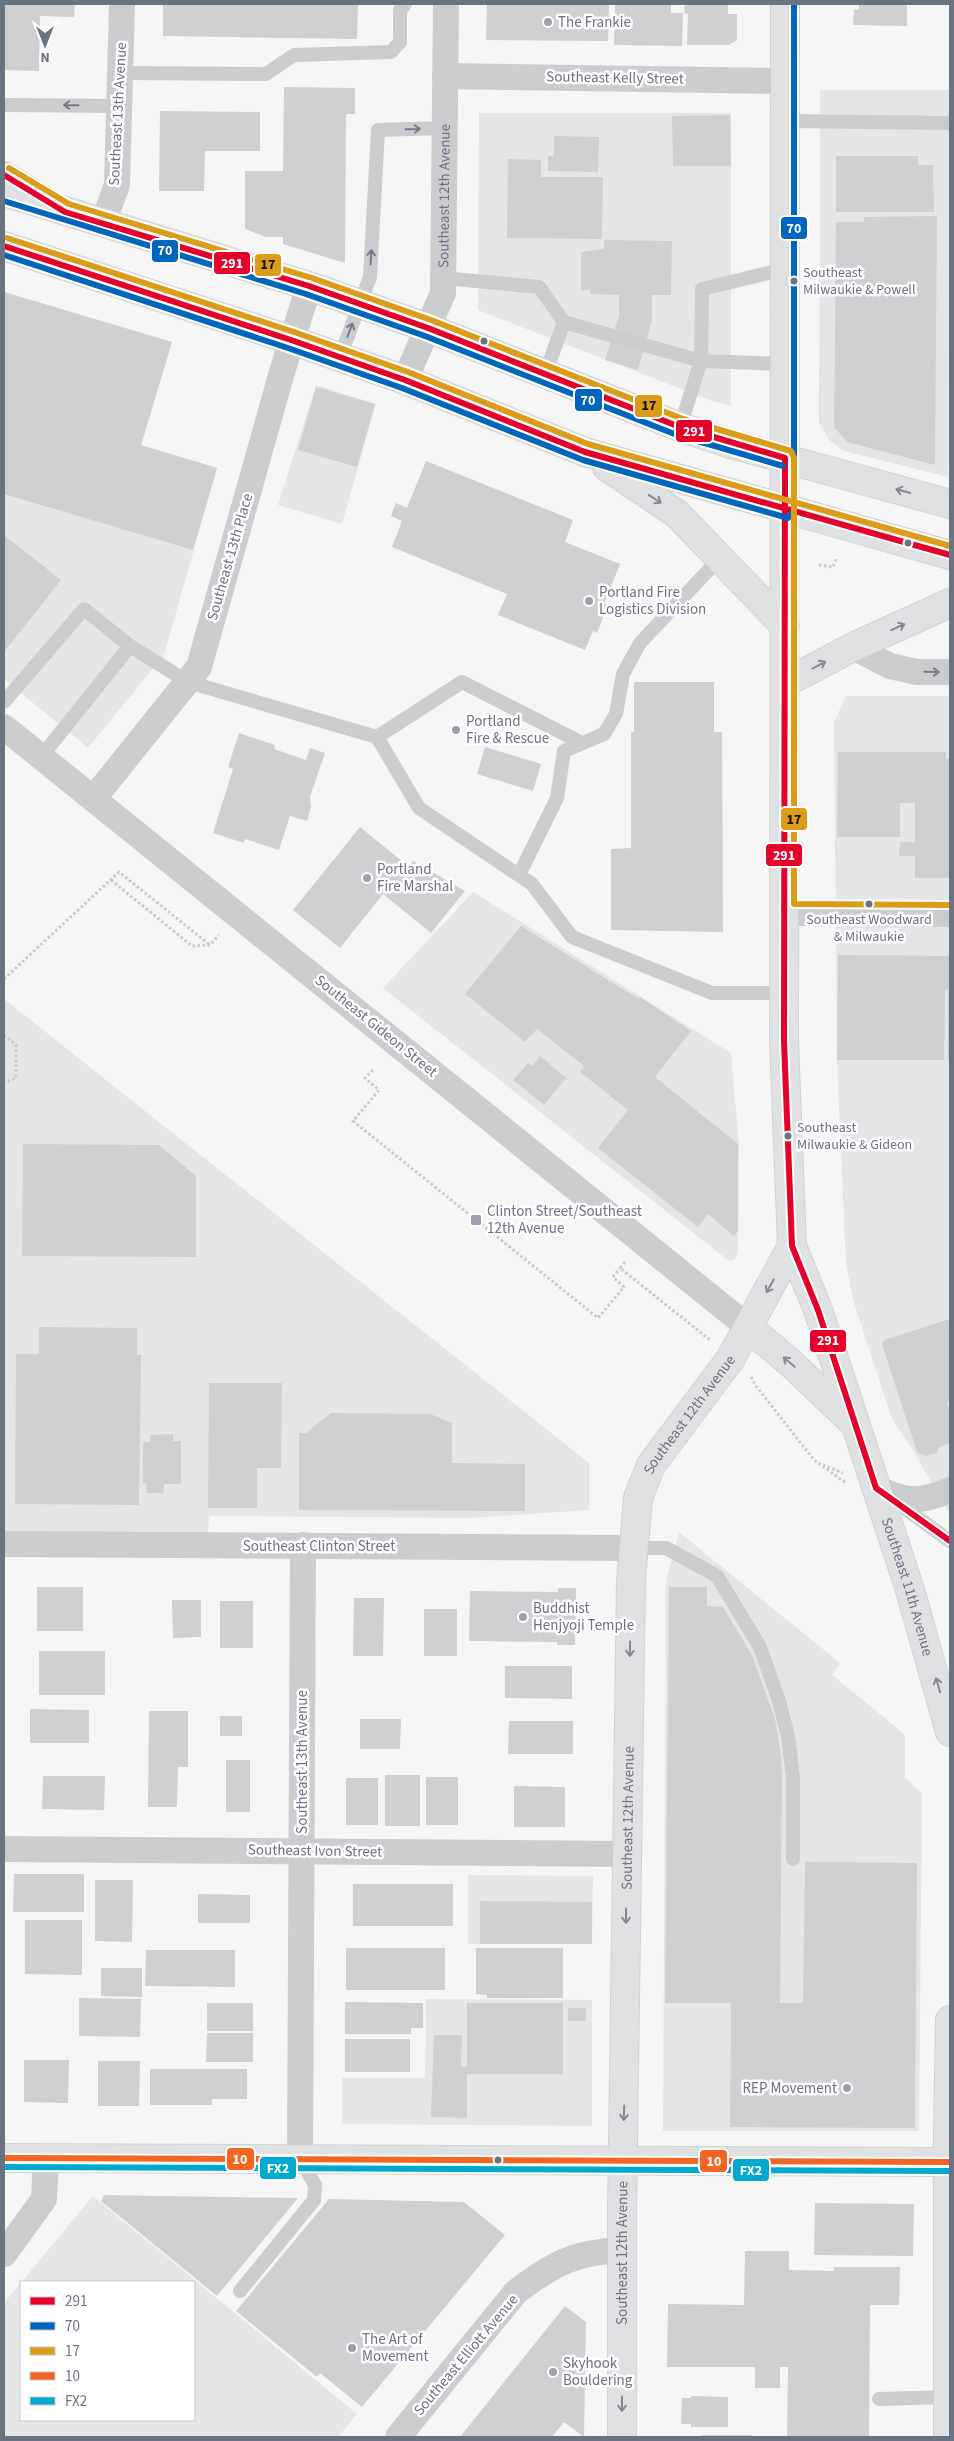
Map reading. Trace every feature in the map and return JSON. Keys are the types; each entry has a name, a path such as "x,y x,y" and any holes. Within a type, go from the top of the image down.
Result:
{"main road":[{"path":"785,4 784,993 792,1246"},
{"path":"4,192 309,286 428,328 680,427 950,504"},
{"path":"4,246 340,357 404,380 585,452 785,510 950,555"},
{"path":"585,452 677,514 785,626"},
{"path":"785,683 853,647 950,603"},
{"name":"Southeast 12th Avenue","path":"622,2437 626,1854 631,1580 638,1498 650,1465 731,1358 792,1246"},
{"name":"Southeast 11th Avenue","path":"792,1246 818,1310 910,1590 950,1732"},
{"path":"748,1327 794,1366 856,1425"},
{"path":"948,2437 950,2020"},
{"path":"4,2158 949,2162"}],"street":[{"name":"Southeast 13th Avenue","path":"103,223 117,185 122,4"},
{"name":"Southeast 12th Avenue","path":"404,380 443,292 446,4"},
{"name":"Southeast Kelly Street","path":"445,76 786,80"},
{"path":"4,175 65,212"},
{"name":"Southeast 13th Place","path":"94,798 198,667 291,340 309,286"},
{"path":"853,647 890,666 917,672 950,672"},
{"name":"Southeast Gideon Street","path":"4,727 748,1327"},
{"path":"785,913 950,914"},
{"path":"876,1488 898,1498 916,1500 935,1497 950,1490"},
{"name":"Southeast Clinton Street","path":"4,1544 634,1548"},
{"name":"Southeast 13th Avenue","path":"300,2159 303,1545"},
{"name":"Southeast Ivon Street","path":"4,1849 626,1854"},
{"path":"4,2254 44,2199 46,2158"},
{"name":"Southeast Elliott Avenue","path":"398,2437 516,2292 540,2274 559,2263 594,2251 623,2250"}],"lane":[{"path":"121,73 266,74 294,55 391,52 400,42 400,10 404,4"},
{"path":"4,104 120,106"},
{"path":"786,120 950,123"},
{"path":"340,357 370,278 378,130 444,128"},
{"path":"680,427 701,361 702,289 785,269"},
{"path":"443,278 538,287 564,322 701,361 785,364"},
{"path":"545,374 564,322"},
{"path":"519,875 557,798 564,751 604,734 616,714 623,674 640,643 720,558"},
{"path":"4,702 84,609 130,646 188,682 377,736 419,808 532,884 572,937 712,993 784,993"},
{"path":"41,756 130,646"},
{"path":"377,736 462,682 582,743"},
{"path":"876,1488 950,1541"},
{"path":"634,1548 666,1548 717,1576 760,1647 780,1701 788,1736 793,1777 793,1859"},
{"path":"240,2292 314,2200 315,2185 300,2159"},
{"path":"879,2399 948,2398"}],"path":[{"path":"819,564 833,567 836,559"},
{"path":"4,979 119,872 210,945"},
{"path":"111,880 192,946 210,945 237,914"},
{"path":"4,1035 16,1045 16,1078 4,1083"},
{"path":"373,1070 365,1078 379,1090 353,1121 598,1318 624,1287 613,1277 620,1268"},
{"path":"753,1378 756,1386 814,1460"}],"shaded area":[{"path":"820,90 950,90 948,477 844,451 829,440 819,422"},
{"path":"479,113 731,113 731,406 712,401 478,310"},
{"path":"4,292 172,342 141,445 217,468 164,655 88,748 4,679"},
{"path":"316,385 376,404 342,524 278,505"},
{"path":"846,696 950,696 950,1515 914,1452 892,1419 853,1300 846,1263 837,1061 834,722"},
{"path":"473,892 731,1053 739,1144 738,1253 734,1260 729,1261 383,988"},
{"path":"4,999 589,1463 589,1510 469,1518 209,1516 208,1539 4,1537"},
{"path":"679,1532 840,1663 832,1675 903,1733 905,1737 905,1777 922,1794 919,2131 663,2131 666,1581"},
{"path":"468,1875 593,1876 592,1944 468,1944"},
{"path":"426,1999 592,2000 592,2126 342,2124 342,2078 425,2078"},
{"path":"93,2196 357,2414 338,2437 4,2437 4,2303 20,2284 20,2421 195,2421 195,2281 22,2281"}],"building":[{"path":"4,4 75,4 74,17 40,16 39,71 4,70"},
{"path":"163,4 358,5 357,39 163,36"},
{"name":"The Frankie","path":"487,4 609,4 608,41 486,40"},
{"path":"615,4 671,4 671,13 683,13 682,46 614,45"},
{"path":"685,4 728,4 728,14 737,14 737,40 729,45 687,45 688,14 684,13"},
{"path":"859,4 907,4 907,26 853,25 854,9 859,10"},
{"path":"284,87 355,88 355,114 346,114 345,263 283,244 283,237 266,237 245,229 245,171 283,171"},
{"path":"160,111 260,112 260,151 205,151 204,191 159,191"},
{"path":"730,115 731,166 673,166 672,116"},
{"path":"554,136 599,137 598,172 548,171 548,156 554,156"},
{"path":"836,156 918,156 918,165 933,165 934,212 836,212"},
{"path":"508,159 541,160 541,177 603,177 602,239 507,238"},
{"path":"937,216 935,465 847,442 834,427 836,222 864,222 864,217"},
{"path":"604,240 672,241 671,295 652,295 652,320 638,370 605,360 619,316 619,295 590,294 590,290 581,290 581,252 604,249"},
{"path":"4,292 172,342 141,445 217,468 193,550 4,494"},
{"path":"316,387 375,404 357,467 298,450"},
{"path":"426,461 573,520 565,542 620,564 604,604 608,605 597,633 593,631 585,650 498,615 507,594 392,547 402,521 391,516 396,503 407,508"},
{"path":"4,535 61,580 4,652"},
{"path":"634,682 714,682 714,732 722,732 723,932 611,930 611,849 631,848 631,732 634,732"},
{"path":"239,733 275,745 274,749 306,760 310,748 325,753 310,797 311,807 307,821 290,816 279,850 245,839 244,843 213,833 233,769 228,767"},
{"path":"485,747 541,764 533,791 477,774"},
{"path":"838,752 946,752 946,759 950,759 950,878 915,878 915,856 899,856 900,842 915,842 915,803 900,803 900,837 837,837"},
{"path":"360,827 408,866 413,861 465,891 431,933 383,894 340,948 293,910"},
{"path":"521,926 639,999 640,997 691,1031 655,1077 738,1144 738,1231 734,1236 708,1214 698,1227 598,1148 628,1110 580,1072 584,1066 537,1029 525,1042 465,994"},
{"path":"838,955 950,956 950,1060 948,1060 948,990 945,990 944,1060 837,1060"},
{"path":"540,1056 566,1078 544,1105 513,1080 528,1063 532,1066"},
{"path":"23,1144 159,1145 196,1176 196,1257 22,1256"},
{"path":"950,1319 950,1401 947,1402 950,1412 950,1443 939,1447 937,1453 926,1456 917,1452 882,1344 884,1340"},
{"path":"39,1327 137,1328 137,1355 141,1355 139,1505 15,1504 16,1354 39,1354"},
{"path":"209,1383 282,1383 281,1468 257,1468 257,1508 208,1508"},
{"path":"331,1413 430,1414 452,1423 452,1463 525,1464 525,1511 299,1510 299,1433 306,1433"},
{"path":"173,1434 173,1441 181,1441 181,1484 164,1484 163,1493 147,1493 146,1483 143,1483 143,1442 150,1442 150,1435"},
{"path":"37,1587 83,1587 83,1631 37,1631"},
{"path":"669,1587 707,1587 707,1606 723,1607 752,1655 775,1719 782,1776 780,2003 803,2003 805,1862 917,1863 915,2128 730,2127 731,2003 665,2003"},
{"name":"Buddhist Henjyoji Temple","path":"558,1588 576,1588 575,1645 557,1645 557,1642 469,1641 470,1591 558,1592"},
{"path":"354,1598 384,1598 383,1656 353,1656"},
{"path":"172,1600 201,1600 201,1637 173,1638"},
{"path":"220,1601 253,1601 253,1648 220,1648"},
{"path":"424,1609 457,1609 457,1656 424,1656"},
{"path":"39,1651 105,1651 105,1695 39,1695"},
{"path":"505,1666 572,1666 572,1699 505,1698"},
{"path":"30,1709 89,1710 89,1743 30,1743"},
{"path":"149,1711 188,1711 188,1767 178,1767 177,1807 148,1807"},
{"path":"220,1716 242,1716 242,1736 220,1736"},
{"path":"360,1719 401,1719 400,1749 360,1749"},
{"path":"509,1721 573,1721 573,1754 508,1754"},
{"path":"226,1760 250,1760 250,1812 226,1812"},
{"path":"385,1775 420,1775 420,1826 385,1826"},
{"path":"43,1776 105,1776 104,1810 42,1809"},
{"path":"426,1777 458,1777 458,1825 426,1825"},
{"path":"346,1778 378,1778 378,1825 346,1825"},
{"path":"514,1786 565,1787 565,1827 514,1827"},
{"path":"14,1874 84,1874 84,1912 13,1912"},
{"path":"95,1880 133,1880 132,1942 95,1941"},
{"path":"353,1884 453,1884 453,1926 353,1926"},
{"path":"198,1894 250,1895 250,1923 198,1923"},
{"path":"480,1901 592,1902 592,1944 480,1944"},
{"path":"25,1920 82,1920 82,1975 25,1974"},
{"path":"346,1948 445,1948 445,1990 346,1990"},
{"path":"476,1948 563,1948 563,1998 487,1998 487,1995 476,1994"},
{"path":"146,1950 235,1950 235,1987 145,1986"},
{"path":"101,1968 142,1968 142,1997 101,1996"},
{"path":"79,1998 141,1999 140,2037 79,2036"},
{"path":"345,2002 423,2003 423,2028 411,2028 411,2034 345,2034"},
{"path":"207,2003 253,2003 253,2031 207,2031"},
{"path":"467,2003 563,2003 563,2074 467,2074 467,2118 431,2117 434,2035 462,2035 461,2066 467,2066"},
{"path":"568,2008 586,2008 586,2021 568,2021"},
{"path":"207,2033 253,2033 253,2062 206,2062"},
{"path":"345,2039 410,2039 410,2072 345,2072"},
{"path":"24,2060 69,2060 68,2103 24,2102"},
{"path":"98,2061 140,2061 139,2106 98,2106"},
{"path":"150,2069 247,2069 247,2099 212,2099 212,2105 150,2105"},
{"path":"104,2195 298,2198 217,2296 101,2201"},
{"path":"329,2199 464,2202 505,2235 362,2407 320,2373 317,2377 236,2311"},
{"path":"815,2203 914,2204 913,2256 814,2255"},
{"path":"745,2251 789,2251 789,2270 834,2271 834,2267 900,2267 899,2305 870,2305 869,2437 787,2437 788,2367 780,2367 780,2388 755,2388 755,2367 667,2367 668,2304 744,2305"},
{"path":"565,2306 586,2322 584,2437 564,2422 552,2437 460,2437"},
{"path":"691,2396 728,2397 728,2427 691,2427 691,2424 681,2424 682,2398 691,2398"},
{"path":"701,2435 752,2435 752,2437 701,2437"}],"transit line":[{"name":"70","path":"4,255 288,348 402,388 583,460 788,518 794,510 794,4"},
{"name":"17","path":"9,168 69,204 312,278 431,320 683,419 791,451 794,458 794,904 950,905"},
{"name":"291","path":"4,175 65,212 309,286 428,328 680,427 785,458 784,1041 792,1246 818,1310 876,1488 950,1541"},
{"name":"70","path":"4,201 306,294 425,336 677,435 783,466"},
{"name":"17","path":"7,238 294,332 408,372 588,444 950,546"},
{"name":"291","path":"4,246 291,340 405,380 585,452 950,555"},
{"name":"10","path":"4,2158 950,2162"},
{"name":"FX2","path":"4,2167 950,2171"}],"place":[{"name":"The Frankie","path":"548,22"},
{"name":"Southeast Milwaukie & Powell","path":"794,281"},
{"name":"Portland Fire Logistics Division","path":"589,601"},
{"name":"Portland Fire & Rescue","path":"456,730"},
{"name":"Portland Fire Marshal","path":"367,878"},
{"name":"Southeast Woodward & Milwaukie","path":"869,904"},
{"name":"Southeast Milwaukie & Gideon","path":"788,1136"},
{"name":"Clinton Street/Southeast 12th Avenue","path":"476,1220"},
{"name":"Buddhist Henjyoji Temple","path":"523,1617"},
{"name":"REP Movement","path":"847,2088"},
{"name":"The Art of Movement","path":"352,2348"},
{"name":"Skyhook Bouldering","path":"553,2372"}]}
